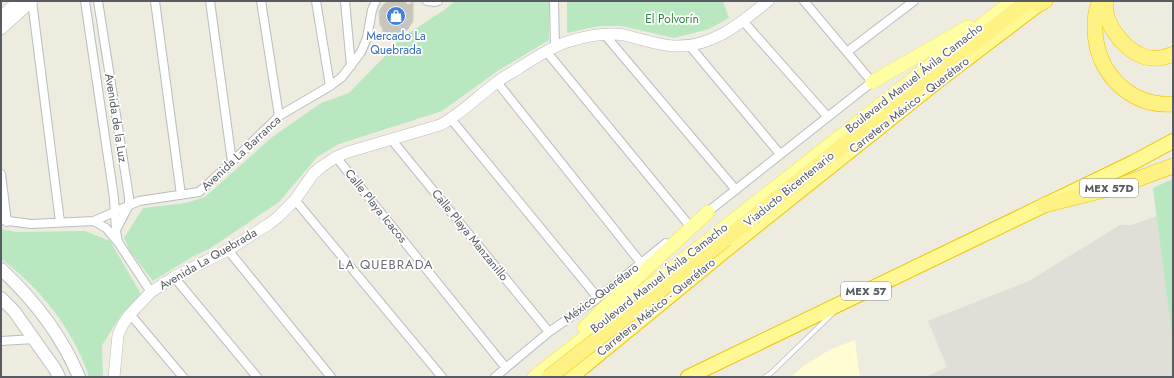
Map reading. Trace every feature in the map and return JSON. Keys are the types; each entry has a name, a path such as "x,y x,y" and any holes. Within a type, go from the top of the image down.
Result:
{"highway":[{"path":"1100,1 1095,17 1095,32 1097,47 1108,73 1122,88 1138,98 1147,102 1173,104"},
{"path":"1106,1 1106,13 1112,27 1126,44 1142,56 1155,58 1173,54"},
{"name":"Carretera México - Querétaro","path":"571,377 732,245 1039,2"},
{"name":"Viaducto Bicentenario","path":"551,370 726,239 883,114 1039,2"},
{"path":"1095,32 1102,24 1107,24 1112,27"},
{"name":"MEX 57","path":"688,377 1134,162 1173,140"},
{"name":"MEX 57D","path":"1044,205 1116,187 1173,166"},
{"path":"543,377 638,322"}],"main road":[{"name":"Boulevard Manuel Ávila Camacho","path":"534,377 551,370 1010,3"},
{"path":"869,79 1010,3"},
{"path":"551,370 600,312 708,212"},
{"path":"1,269 29,299 53,329 71,359 79,377"},
{"path":"1,298 14,311 55,369 59,377"}],"street":[{"path":"1,17 18,1"},
{"path":"1,29 32,1"},
{"path":"32,1 60,222"},
{"name":"Avenida de la Luz","path":"85,1 114,198 118,242 151,292"},
{"name":"Avenida de la Luz","path":"98,1 129,197 129,205"},
{"path":"155,1 181,195"},
{"path":"210,1 232,162"},
{"path":"261,1 279,116"},
{"path":"316,1 330,86"},
{"path":"345,1 351,66"},
{"name":"Avenida La Barranca","path":"4,221 31,224 94,221 129,205 147,199 199,192 279,116 330,86 342,77 361,52 366,38 372,10 376,1"},
{"path":"427,1 438,1"},
{"path":"554,1 551,49 689,225"},
{"name":"Avenida La Quebrada","path":"114,377 116,343 118,335 130,314 151,292 174,277 228,250 274,220 295,200 312,174 336,157 391,139 428,130 440,125 451,119 497,82 551,49 570,41 605,35 622,35 675,46 706,42 720,36 743,21 768,1"},
{"path":"804,1 869,79"},
{"path":"847,52 914,1"},
{"path":"743,21 828,116"},
{"path":"605,35 736,190"},
{"path":"689,45 780,154"},
{"name":"México-Querétaro","path":"495,377 549,332 598,298 689,225 736,190 828,116 869,79"},
{"path":"497,82 641,263"},
{"path":"451,119 598,298"},
{"name":"Calle Playa Manzanillo","path":"391,139 549,332"},
{"name":"Calle Playa Icacos","path":"336,157 506,368"},
{"path":"1,174 4,221"},
{"path":"295,200 442,377"},
{"path":"116,231 129,205"},
{"path":"94,221 106,228 118,242"},
{"path":"228,250 331,377"},
{"path":"174,277 257,377"},
{"path":"130,314 183,377"},
{"path":"1,341 34,339"}],"lane":[{"path":"765,377 770,374 847,300"}],"shaded area":[{"path":"1157,216 1173,344 1173,377 926,377 947,367 928,321 1029,281 1120,225 1132,225"},
{"path":"855,340 860,377 791,377 802,367 831,349"}],"green space":[{"path":"455,1 549,1 549,40 496,72 442,111 339,144 317,157 279,202 209,249 192,257 153,281 130,251 124,238 143,208 186,203 205,197 271,138 321,103 349,93 389,52 398,40 444,10"},
{"name":"El Polvorín","path":"567,1 723,1 729,18 709,29 674,38 622,26 599,26 567,33"},
{"path":"1173,179 1173,344 1153,188"},
{"path":"1,229 16,232 85,231 110,241 141,294 122,314 102,345 103,377 89,377 75,343 54,311 29,282 1,259"}],"building":[{"name":"Mercado La Quebrada","path":"390,1 404,1 408,5 413,2 413,21 408,29 400,34 387,34 382,31 383,29 380,25 379,11 384,4"}],"place":[{"name":"Mercado La Quebrada","path":"396,16"}],"district":[{"name":"LA QUEBRADA","path":"386,264"}]}
